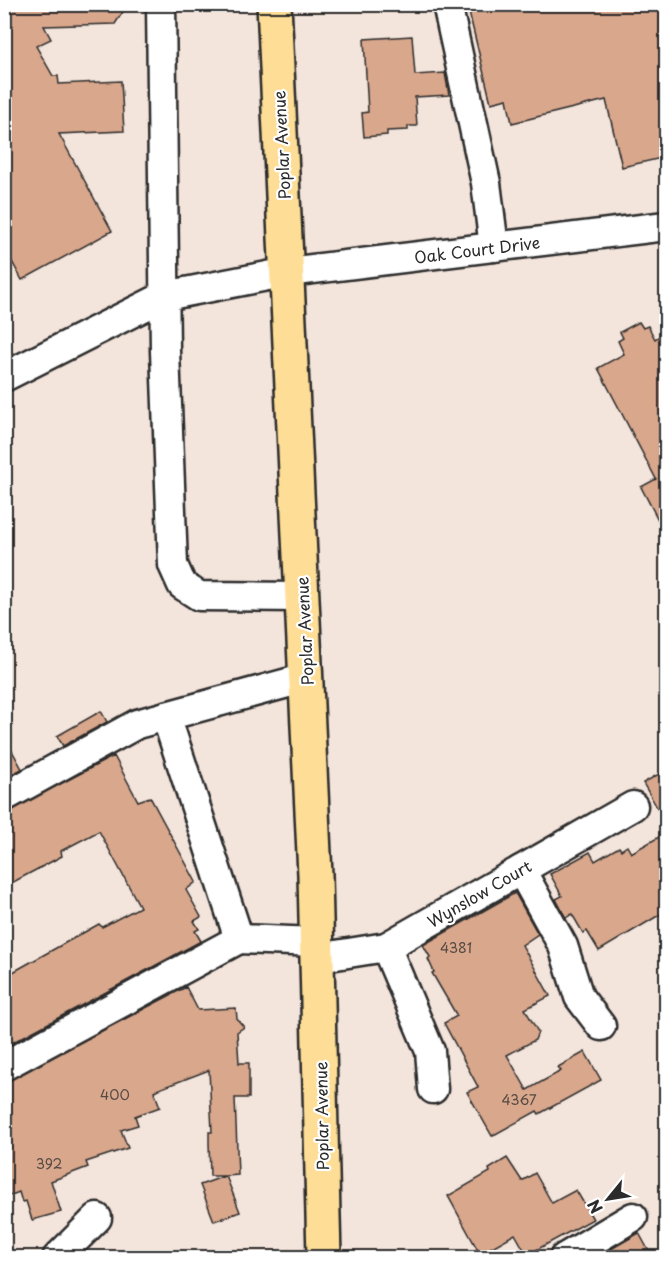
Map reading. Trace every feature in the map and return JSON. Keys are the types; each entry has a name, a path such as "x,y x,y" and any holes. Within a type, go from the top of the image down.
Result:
{"main road":[{"name":"Poplar Avenue","path":"274,4 288,272 317,950 324,1257"}],"street":[{"path":"161,4 165,296 173,565 182,585 200,596 302,597"},
{"path":"447,4 482,165 494,247"},
{"name":"Oak Court Drive","path":"4,377 165,296 288,272 666,226"},
{"path":"4,797 136,724 306,678"},
{"path":"4,1065 239,939 166,716"},
{"name":"Wynslow Court","path":"239,939 317,950 386,946 633,806"},
{"path":"521,870 563,946 579,997 601,1026"},
{"path":"386,946 430,1051 433,1089"},
{"path":"564,1257 633,1217"},
{"path":"57,1257 97,1218"}],"building":[{"path":"4,4 128,4 115,24 44,26 51,39 36,46 53,76 58,76 59,84 121,81 124,131 59,134 112,231 22,280 4,247"},
{"path":"467,4 666,4 666,157 622,167 606,100 512,123 507,99 491,103"},
{"path":"412,36 415,75 445,73 449,95 415,97 417,126 408,126 408,130 387,131 387,135 364,137 362,113 368,112 364,39"},
{"path":"639,322 643,328 648,326 655,339 666,332 666,535 641,487 656,479 598,368 624,354 618,341 623,338 620,332"},
{"path":"101,711 107,722 63,746 57,736"},
{"path":"4,736 22,769 4,778"},
{"path":"114,756 138,801 150,797 196,882 186,890 201,917 194,921 199,929 195,931 201,941 4,1047 4,977 99,924 102,927 140,907 99,831 61,851 62,856 4,887 4,813"},
{"path":"666,770 666,823 643,783"},
{"path":"666,833 666,911 599,951 587,931 583,933 572,914 566,918 556,899 562,896 550,874 590,852 595,861 619,847 621,850 627,846 631,853"},
{"path":"515,893 538,934 522,945 550,996 525,1009 538,1032 535,1040 507,1055 527,1090 561,1071 558,1067 585,1052 601,1080 539,1114 537,1111 492,1136 467,1092 478,1087 444,1023 457,1016 432,973 434,972 428,959 430,957 423,945"},
{"path":"186,987 198,1010 236,1008 237,1019 244,1027 237,1032 239,1063 249,1063 249,1098 235,1098 238,1175 226,1176 240,1212 214,1221 200,1185 225,1176 210,1176 209,1132 212,1132 209,1070 154,1091 160,1107 135,1116 138,1125 121,1130 128,1148 86,1162 88,1167 51,1181 61,1212 32,1220 26,1201 22,1202 19,1192 4,1198 4,1082"},
{"path":"507,1158 522,1181 535,1173 552,1203 576,1190 593,1219 527,1255 515,1234 480,1254 448,1196 490,1172 489,1169"},
{"path":"639,1233 652,1257 597,1257"}]}
